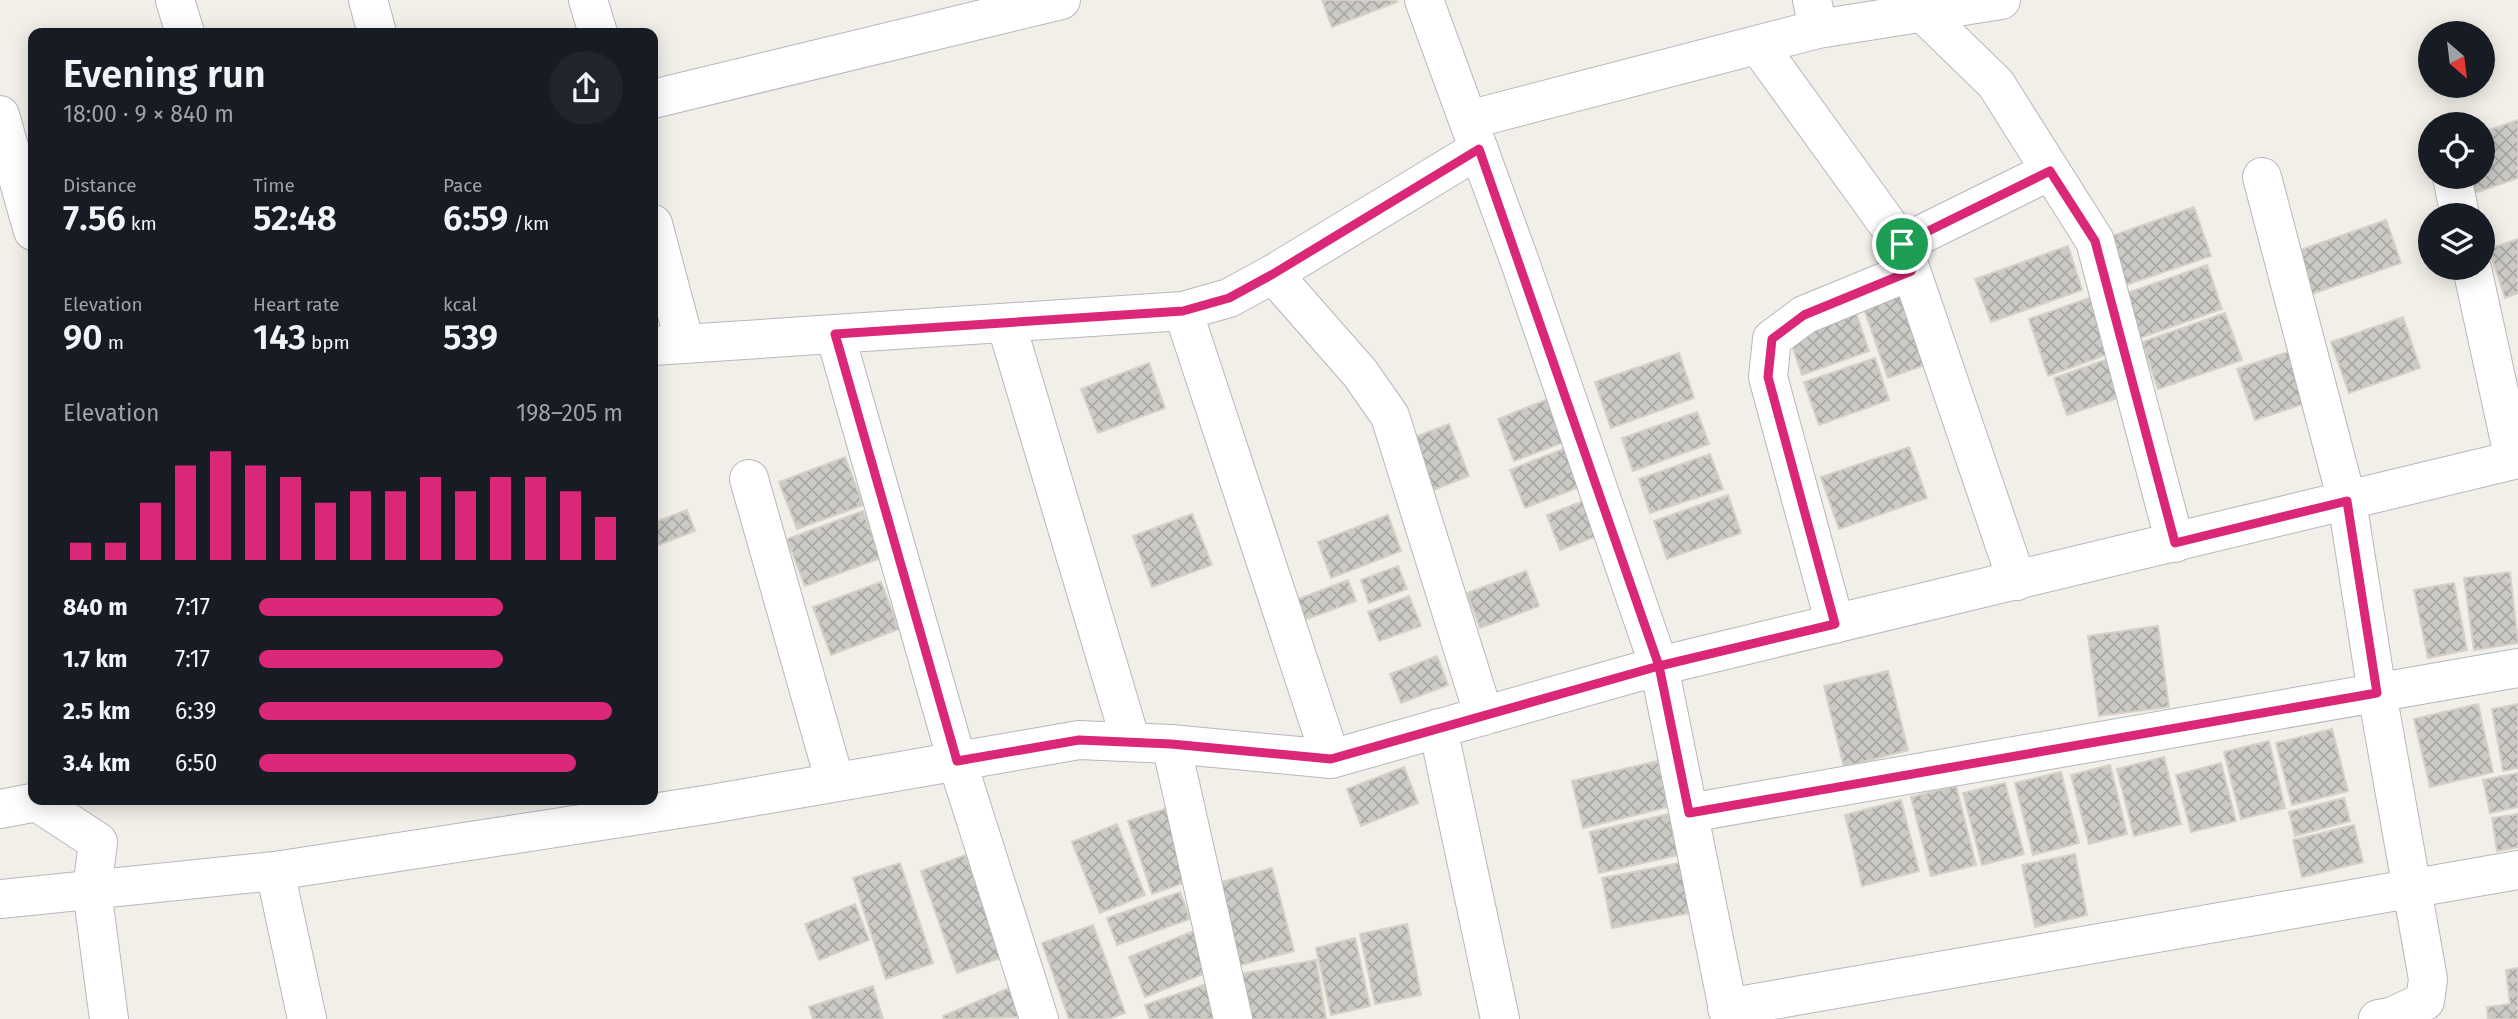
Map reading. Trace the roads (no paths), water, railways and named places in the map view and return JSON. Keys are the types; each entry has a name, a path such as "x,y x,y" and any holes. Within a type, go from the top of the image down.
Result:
{"street":[{"path":"175,0 183,28"},
{"path":"368,0 376,28"},
{"path":"588,0 596,28"},
{"path":"658,98 1061,0"},
{"path":"1424,0 1474,134 1659,666 1729,1014 2518,870"},
{"path":"658,262 669,345 1183,311 1229,298 1273,274 1474,134 1758,45 1815,14 1923,12 1996,0"},
{"path":"1923,12 1996,84 2095,241 2175,543"},
{"path":"1758,45 1907,258 2017,581"},
{"path":"0,115 28,213"},
{"path":"1835,624 1768,377 1772,339 1804,315 1907,258 2050,171"},
{"path":"2262,177 2347,501 2377,693 2428,979 2425,1001 2391,1017 2378,1019"},
{"path":"1273,274 1360,373 1390,416 1484,716"},
{"path":"658,803 835,782 1079,740 1171,744 1331,759 1659,666 2516,459 2475,280"},
{"path":"1183,311 1331,759"},
{"path":"1006,323 1131,742"},
{"path":"835,334 957,761 1039,1019"},
{"path":"749,479 835,782"},
{"path":"1689,813 2518,668"},
{"path":"1438,728 1500,1019"},
{"path":"1171,744 1233,1019"},
{"path":"0,809 28,804"},
{"path":"42,805 98,842 92,890 99,1016"},
{"path":"0,899 275,872 581,812 640,805"},
{"path":"275,872 307,1019"}]}
